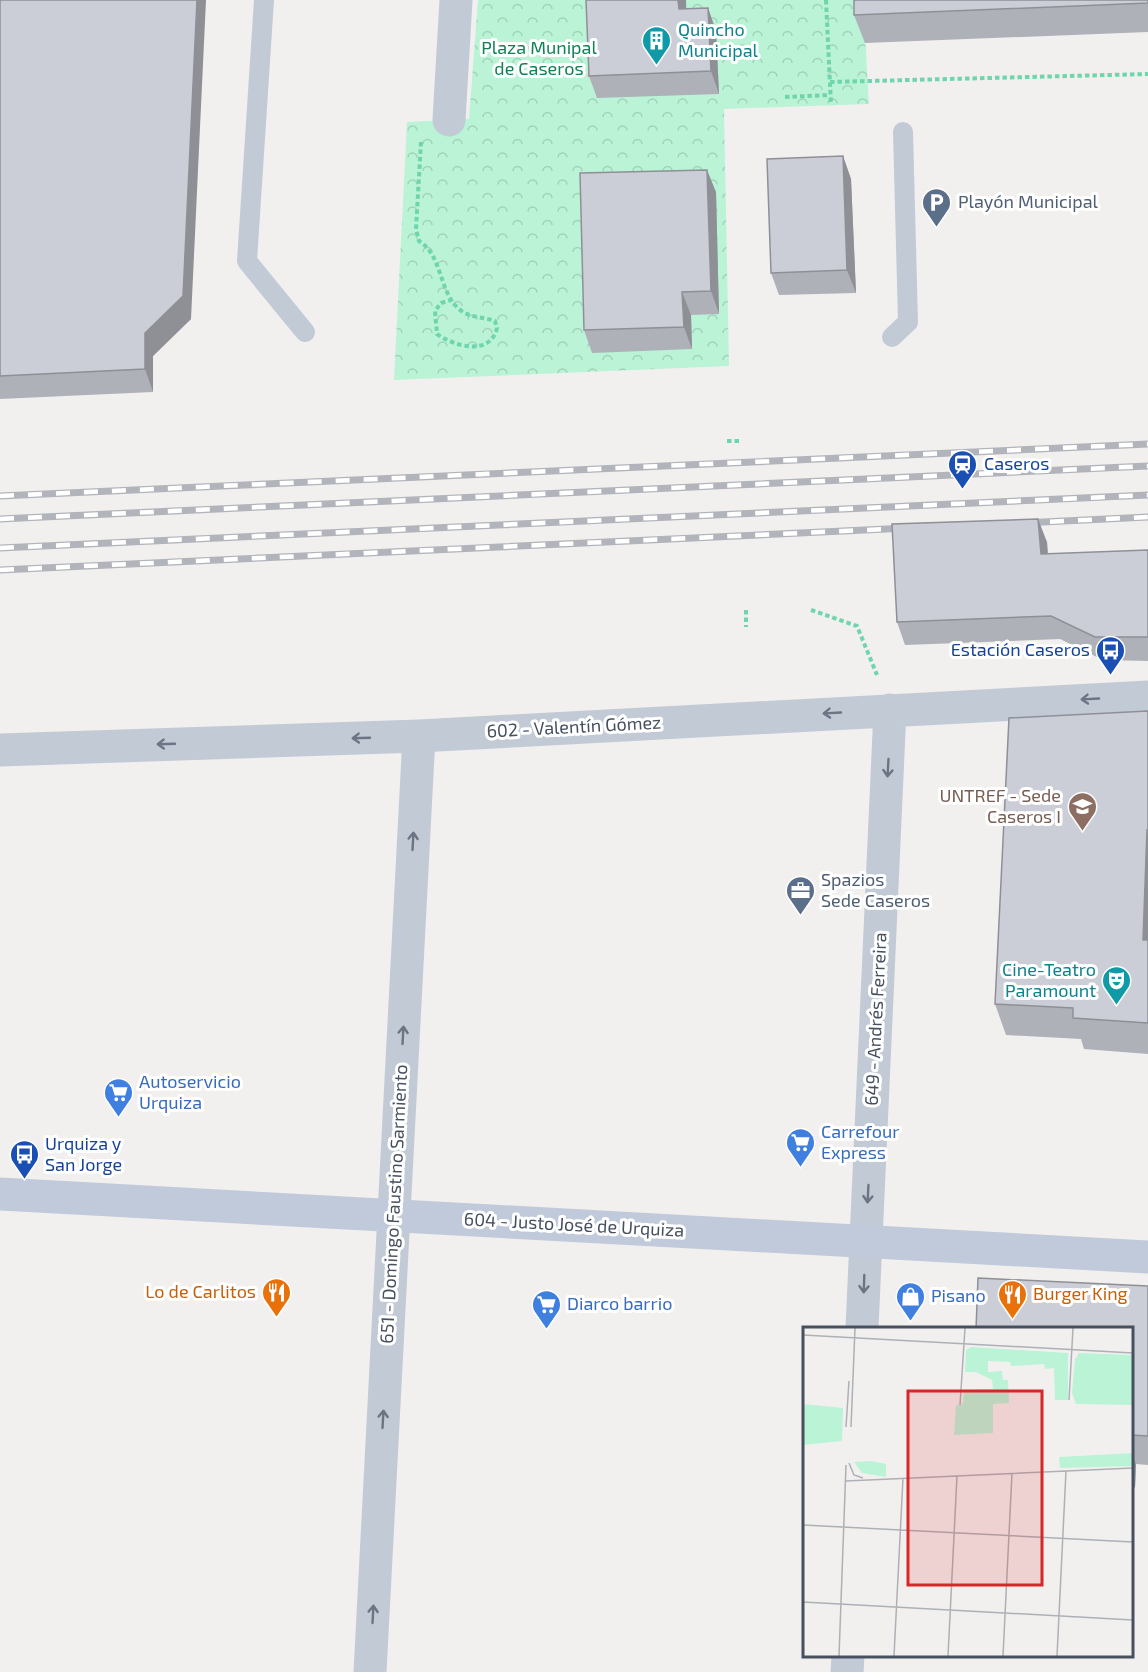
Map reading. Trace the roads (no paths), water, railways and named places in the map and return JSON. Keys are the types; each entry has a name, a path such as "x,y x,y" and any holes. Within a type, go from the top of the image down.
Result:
{"main road":[{"name":"604 - Justo José de Urquiza","path":"0,1194 1148,1257"}],"street":[{"path":"449,120 456,0"},
{"name":"602 - Valentín Gómez","path":"0,750 419,735 1148,697"},
{"name":"649 - Andrés Ferreira","path":"862,1327 890,710"},
{"name":"651 - Domingo Faustino Sarmiento","path":"370,1672 419,735"},
{"path":"847,1672 848,1657"}],"lane":[{"path":"264,0 247,261 305,332"},
{"path":"892,337 908,322 903,132"}],"railway":[{"path":"0,496 1148,444"},
{"path":"0,519 1148,466"},
{"path":"0,548 1148,495"},
{"path":"1022,523 1148,517"},
{"path":"0,570 908,528"}],"place":[{"name":"Quincho Municipal","path":"657,66"},
{"name":"Playón Municipal","path":"937,228"},
{"name":"Caseros","path":"963,490"},
{"name":"Estación Caseros","path":"1111,676"},
{"name":"UNTREF - Sede Caseros I","path":"1082,832"},
{"name":"Spazios Sede Caseros","path":"800,916"},
{"name":"Cine-Teatro Paramount","path":"1117,1006"},
{"name":"Autoservicio Urquiza","path":"118,1118"},
{"name":"Carrefour Express","path":"800,1168"},
{"name":"Urquiza y San Jorge","path":"24,1180"},
{"name":"Lo de Carlitos","path":"277,1318"},
{"name":"Burger King","path":"1012,1320"},
{"name":"Pisano","path":"910,1322"},
{"name":"Diarco barrio","path":"546,1330"}],"park label":[{"name":"Plaza Munipal de Caseros","path":"539,58"}]}
